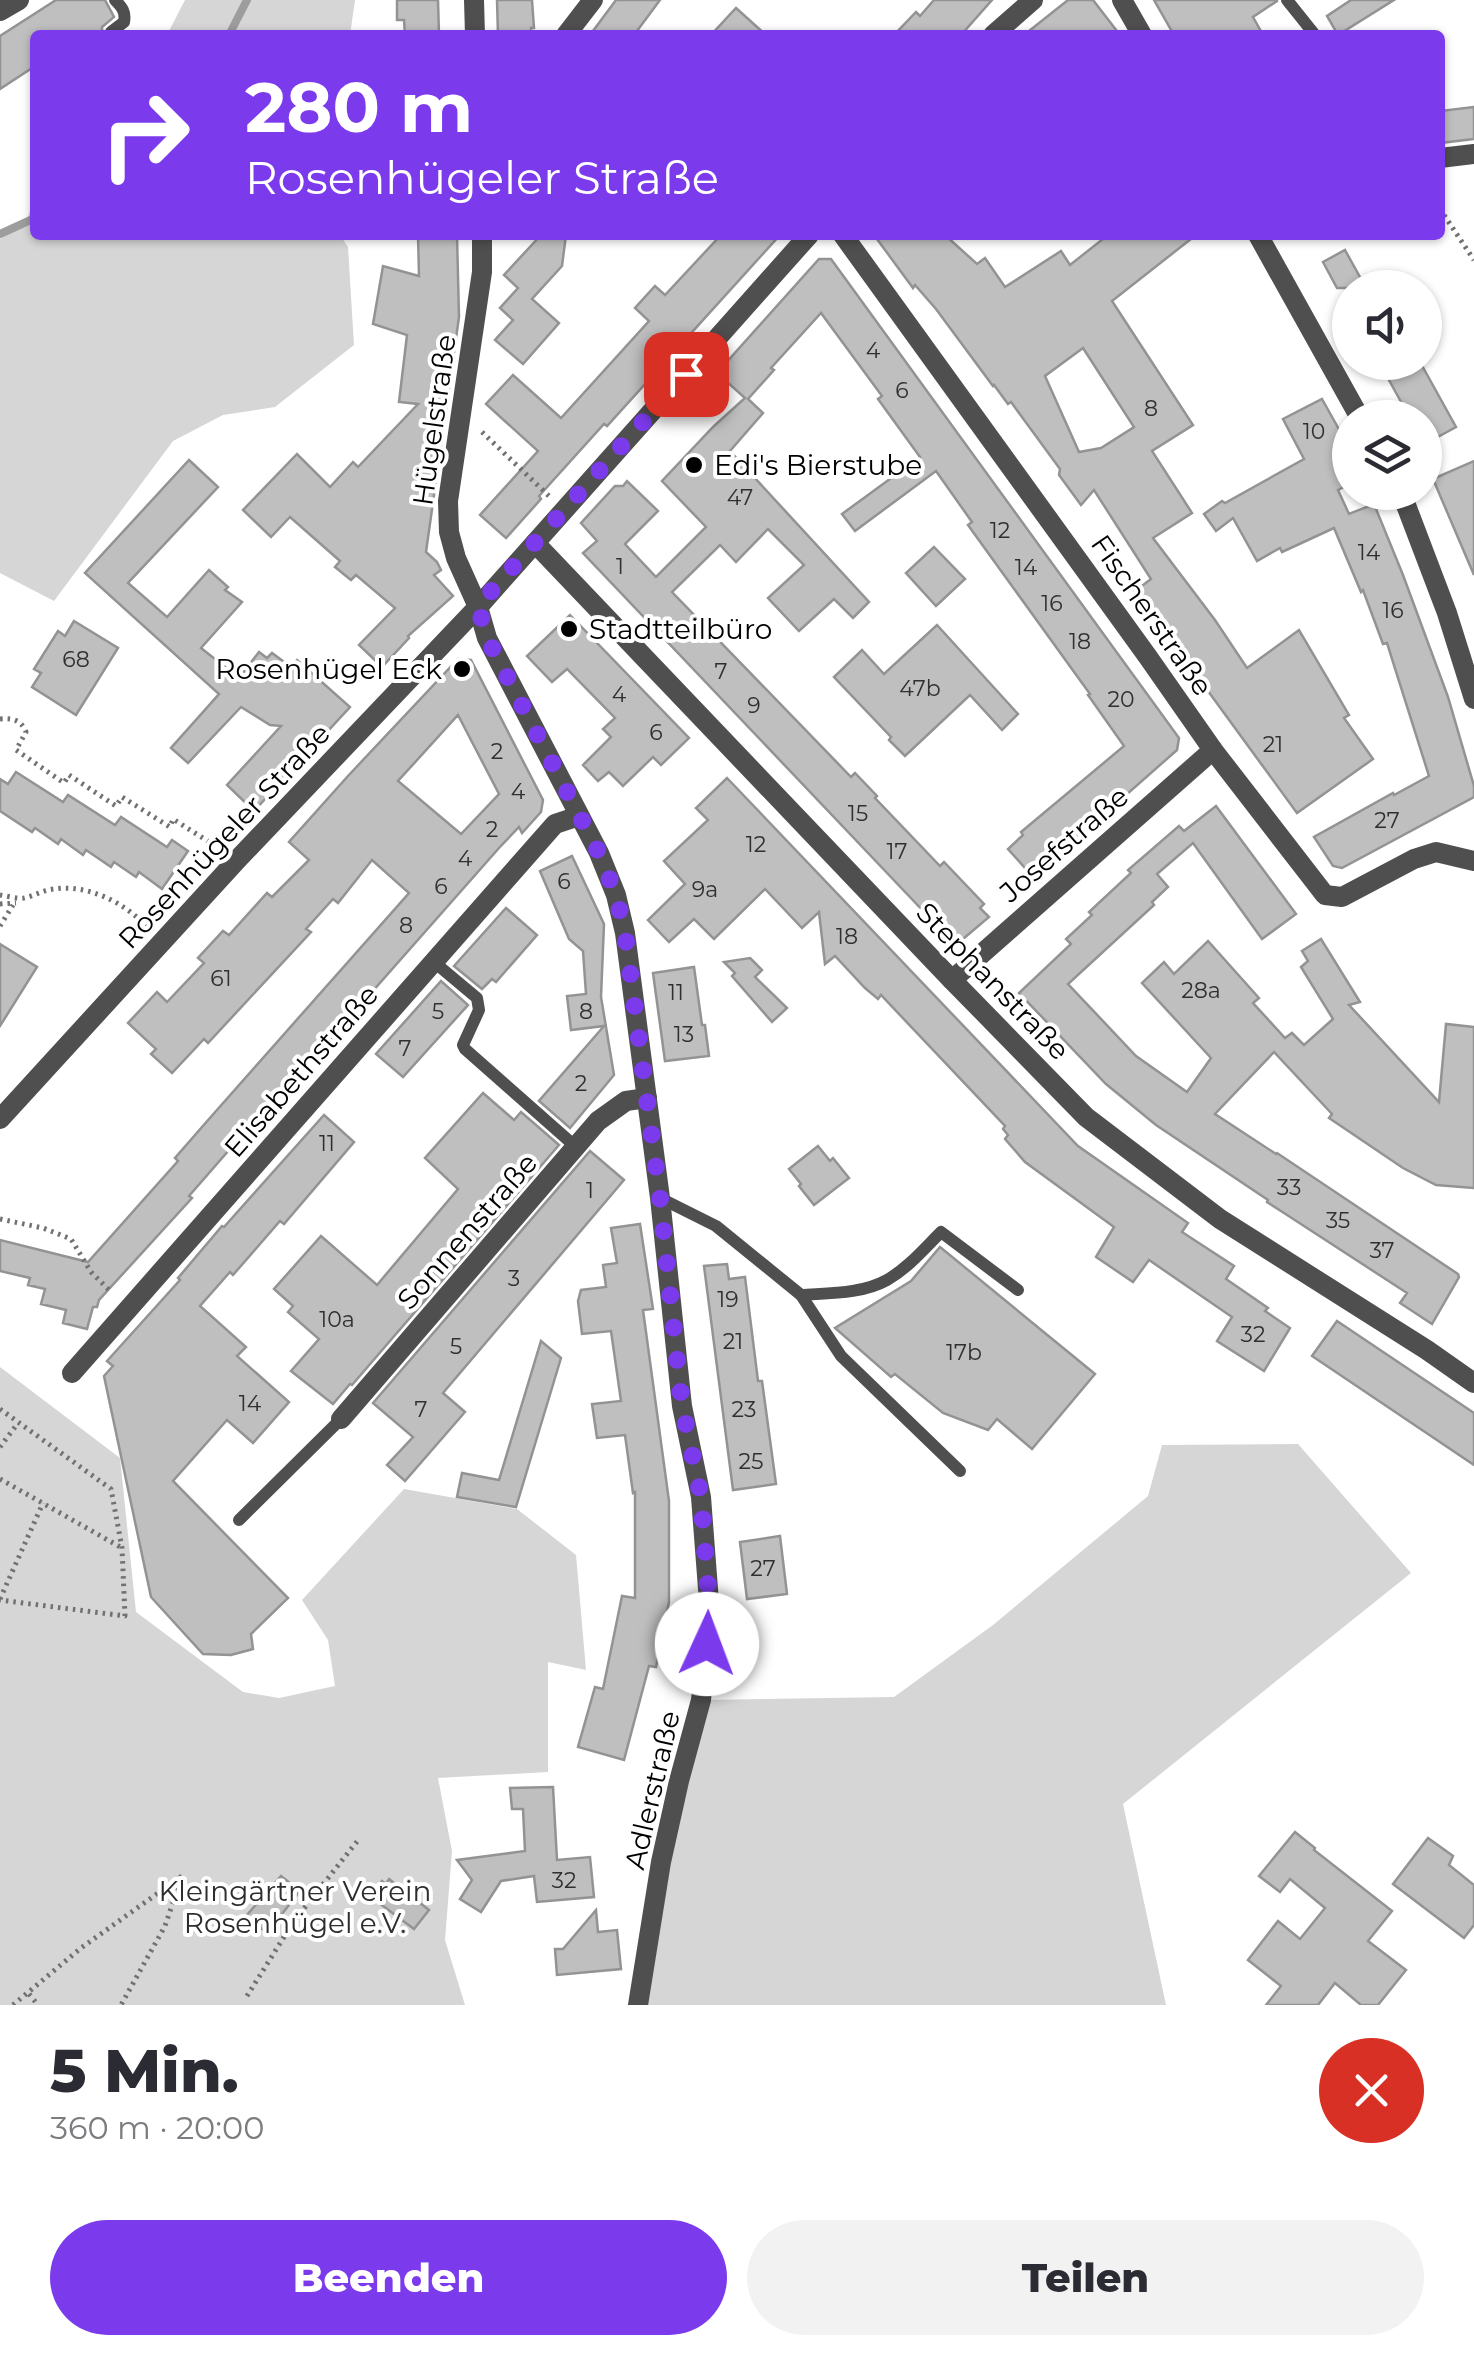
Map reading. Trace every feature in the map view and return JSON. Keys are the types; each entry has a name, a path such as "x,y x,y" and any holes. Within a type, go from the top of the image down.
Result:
{"street":[{"path":"0,11 18,0"},
{"path":"474,0 475,30"},
{"path":"570,30 593,0"},
{"path":"999,30 1032,0"},
{"path":"1122,0 1139,30"},
{"path":"1445,157 1474,154"},
{"name":"Hügelstraße","path":"478,606 456,558 449,532 448,501 482,272 482,240"},
{"name":"Rosenhügeler Straße","path":"0,1119 237,860 478,606 805,240"},
{"name":"Fischerstraße","path":"847,240 1213,750 1325,895 1342,897 1436,852 1474,861"},
{"path":"1262,240 1350,400"},
{"path":"1409,510 1474,698"},
{"name":"Stephanstraße","path":"535,542 1086,1116 1220,1218 1474,1383"},
{"name":"Adlerstraße","path":"478,606 487,638 599,853 616,895 625,933 660,1198 682,1406 701,1496 710,1615 702,1700 661,1862 638,2005"},
{"name":"Josefstraße","path":"952,980 1213,750"},
{"name":"Elisabethstraße","path":"72,1373 554,824 579,816"},
{"name":"Sonnenstraße","path":"341,1419 598,1121 626,1101 647,1098"}],"lane":[{"path":"114,30 124,22 125,16 115,0"},
{"path":"1288,0 1311,30"},
{"path":"434,962 476,998 478,1010 463,1045 465,1050 576,1147"},
{"path":"660,1198 716,1226 800,1295 841,1356 960,1471"},
{"path":"800,1295 864,1288 885,1281 941,1232 1018,1290"},
{"path":"240,1520 341,1419"}],"path":[{"path":"1445,216 1474,260"},
{"path":"462,412 564,512"},
{"path":"0,719 12,718 23,724 26,732 16,750 64,783 69,775 116,806 122,798 170,827 173,819 237,860"},
{"path":"0,926 22,898 58,888 82,889 133,912 162,943"},
{"path":"0,895 22,898"},
{"path":"0,904 14,904"},
{"path":"0,1219 43,1228 71,1240 91,1272 128,1309"},
{"path":"0,1409 112,1490 122,1548 124,1616 0,1599 43,1502"},
{"path":"0,1448 18,1423"},
{"path":"0,1479 122,1548"},
{"path":"248,1996 294,1922 358,1839"},
{"path":"14,2005 82,1948 182,1876 165,1926 121,2005"},
{"path":"28,1994 38,2005"}],"green space":[{"path":"185,0 355,0 351,30 170,30"},
{"path":"30,211 30,240 343,240 348,247 354,345 275,407 223,415 173,441 54,601 0,573 0,239 28,217"},
{"name":"Kleingärtner Verein Rosenhügel e.V.","path":"0,1367 120,1458 136,1612 243,1692 279,1698 335,1686 328,1640 302,1600 404,1489 517,1509 576,1555 586,1670 548,1662 548,1772 438,1778 452,1851 445,1940 465,2005 0,2005"},
{"path":"1298,1444 1411,1573 1123,1804 1166,2005 638,2005 701,1700 894,1697 993,1625 1148,1496 1162,1445"}],"building":[{"path":"56,0 105,0 114,17 102,30 30,30 30,69 0,89 0,36"},
{"path":"397,0 438,0 439,30 405,30 404,20 397,20"},
{"path":"497,0 532,0 534,28 498,30"},
{"path":"616,0 660,0 638,30 594,30"},
{"path":"934,0 992,0 965,30 899,30 916,12 920,16"},
{"path":"1068,0 1093,0 1116,30 1030,30"},
{"path":"1154,0 1277,0 1253,17 1260,30 1171,30"},
{"path":"1351,0 1394,0 1346,30 1335,30 1327,16"},
{"path":"736,8 760,30 716,30"},
{"path":"1474,107 1474,139 1445,142 1445,110"},
{"path":"418,240 457,240 459,317 426,552 441,570 434,575 453,596 408,636 382,667 359,645 395,608 356,575 351,580 335,567 340,561 290,517 271,537 243,510 297,454 330,487 353,462 358,467 418,404 399,402 407,335 373,324 383,266 419,276"},
{"path":"536,240 565,240 562,266 532,299 559,323 523,364 495,340 513,320 500,308 518,288 504,275"},
{"path":"716,240 775,240 607,426 604,424 506,538 480,515 538,451 486,404 513,375 561,418 649,321 635,308 655,286 665,295"},
{"path":"878,240 951,240 977,264 985,258 1005,287 1061,251 1070,265 1102,240 1190,240 1112,301 1193,425 1152,451 1192,513 1153,538 1247,668 1299,630 1349,715 1344,718 1373,759 1297,813 1135,591 1151,579 1094,490 1081,505 1011,402 1008,404 993,386 915,285 913,288","holes":["1083,348 1134,427 1101,448 1079,452 1045,376"]},
{"path":"1345,250 1356,270 1332,270 1332,279 1323,262"},
{"path":"819,259 831,259 1179,738 1177,750 1033,877 1008,849 1023,835 1021,832 1124,746 968,525 972,522 936,471 855,531 842,514 920,457 878,399 882,396 821,313 748,399 763,413 730,451 869,602 853,618 834,599 799,631 768,598 804,565 768,529 736,562 720,545 672,592 851,777 855,773 940,866 944,862 984,904 980,908 989,917 963,939 951,939 926,914 583,553 597,541 581,523 615,486 623,486 627,481 658,511 625,544 656,577 706,527 662,481 745,398 717,373"},
{"path":"1389,380 1430,380 1441,400 1400,400"},
{"path":"1322,399 1332,417 1332,510 1347,510 1349,514 1376,510 1448,697 1474,786 1474,797 1342,868 1333,866 1314,837 1429,776 1387,643 1383,644 1334,528 1257,561 1233,518 1216,531 1204,514 1304,459 1283,419"},
{"path":"1442,402 1456,427 1442,435"},
{"path":"189,460 218,487 128,583 167,617 209,570 228,587 225,590 242,602 201,648 239,678 259,652 267,658 272,653 291,667 297,660 350,707 254,811 227,785 281,726 270,725 241,707 188,763 171,748 219,694 85,573"},
{"path":"1474,461 1474,575 1442,500 1442,475"},
{"path":"934,547 965,579 936,606 906,573"},
{"path":"570,615 689,738 661,765 653,757 623,786 609,772 598,781 583,765 611,737 603,729 615,718 567,669 552,682 527,656"},
{"path":"74,621 118,648 76,715 32,687 41,673 34,669 58,631 65,636"},
{"path":"937,625 1018,714 1002,730 970,695 905,756 834,677 862,650 884,674"},
{"path":"458,659 471,660 543,800 541,812 522,833 519,827 499,848 99,1300 87,1329 63,1323 66,1310 41,1304 45,1289 28,1285 30,1278 0,1271 0,1240 88,1262 409,893 372,860 338,903 333,899 306,929 311,932 208,1043 204,1039 172,1073 151,1054 156,1049 128,1023 157,992 167,1002 204,963 198,958 223,931 229,935 267,893 272,897 309,860 289,842","holes":["458,715 499,794 461,834 398,781"]},
{"path":"16,772 63,802 68,795 115,825 121,817 167,847 172,840 188,851 162,889 139,872 136,877 114,862 111,867 86,850 83,855 61,839 58,844 0,811 0,779 8,784"},
{"path":"727,778 1078,1146 1188,1223 1182,1232 1234,1266 1226,1279 1290,1328 1264,1371 1217,1341 1232,1317 1149,1260 1133,1282 1096,1257 1114,1227 1025,1162 1005,1139 1005,1126 881,995 878,999 865,988 835,956 825,964 819,912 802,928 765,889 714,939 694,919 669,942 648,920 685,884 664,861 708,820 696,808"},
{"path":"1216,806 1296,914 1262,939 1193,843 1157,874 1168,887 1152,902 1154,905 1068,984 1136,1056 1187,1092 1211,1058 1142,983 1164,962 1174,974 1208,941 1259,998 1253,1003 1285,1038 1292,1033 1304,1045 1333,1019 1301,967 1308,961 1302,951 1321,939 1360,1002 1349,1005 1439,1102 1446,1024 1474,1027 1474,1188 1436,1185 1403,1168 1329,1118 1332,1114 1274,1052 1215,1114 1458,1274 1432,1324 1400,1303 1407,1293 1156,1125 1106,1084 1019,993 1071,944 1066,939 1131,873 1128,870 1179,826 1184,831"},
{"path":"572,856 604,924 601,997 614,1075 570,1128 539,1101 604,1026 571,1030 567,996 586,994 583,951 569,939 540,871"},
{"path":"506,908 537,935 496,982 492,979 482,989 454,966"},
{"path":"0,944 37,967 0,1026"},
{"path":"750,958 762,970 755,977 787,1008 772,1022 724,962"},
{"path":"694,967 709,1056 665,1061 653,973"},
{"path":"441,981 468,1005 403,1077 376,1054"},
{"path":"483,1093 514,1120 521,1112 559,1145 333,1404 291,1371 319,1339 288,1312 293,1306 274,1289 321,1236 377,1285 458,1189 425,1158"},
{"path":"324,1115 354,1142 284,1224 280,1221 200,1306 246,1347 237,1356 289,1402 253,1443 227,1420 173,1481 288,1598 251,1634 253,1649 231,1655 203,1654 151,1597 104,1376 113,1366 107,1361 180,1280 222,1226"},
{"path":"818,1146 849,1178 814,1205 789,1169"},
{"path":"590,1151 624,1180 443,1393 465,1412 405,1481 387,1465 413,1437 373,1403"},
{"path":"640,1224 653,1309 643,1310 669,1501 669,1602 656,1667 649,1666 624,1760 578,1747 595,1687 603,1689 622,1596 635,1598 635,1492 625,1435 597,1438 592,1404 621,1401 611,1331 582,1334 578,1301 581,1290 606,1287 603,1265 617,1263 611,1228"},
{"path":"940,1247 1095,1374 1032,1449 997,1419 988,1430 943,1413 895,1374 891,1377 835,1328 911,1281"},
{"path":"727,1264 729,1279 745,1277 776,1484 733,1490 704,1266"},
{"path":"1337,1321 1474,1413 1474,1465 1312,1356"},
{"path":"541,1341 561,1358 516,1507 457,1497 462,1473 499,1480"},
{"path":"780,1536 787,1594 747,1599 740,1542"},
{"path":"553,1787 557,1860 590,1857 594,1897 537,1902 534,1876 501,1881 481,1912 460,1899 472,1880 457,1860 525,1851 523,1809 512,1809 510,1788"},
{"path":"1295,1832 1392,1911 1368,1941 1406,1970 1378,2005 1361,2005 1335,1983 1318,2005 1266,2005 1281,1986 1248,1960 1278,1921 1300,1939 1325,1908 1290,1879 1280,1892 1259,1876"},
{"path":"1428,1838 1453,1856 1449,1865 1474,1885 1474,1925 1464,1938 1393,1884"},
{"path":"281,1876 300,1891 267,1933 246,1916"},
{"path":"389,1879 429,1910 414,1929 371,1897 382,1881 386,1884"},
{"path":"596,1910 598,1932 617,1930 621,1969 557,1975 555,1949 563,1949"}],"waterway":[{"path":"232,30 247,0"},
{"path":"0,234 30,220"}],"place":[{"name":"Edi's Bierstube","path":"694,465"},
{"name":"Stadtteilbüro","path":"569,629"},
{"name":"Rosenhügel Eck","path":"462,669"}],"route":[{"path":"686,374 478,606 487,638 599,853 616,895 625,933 660,1198 682,1406 701,1496 710,1615 707,1644"}]}
